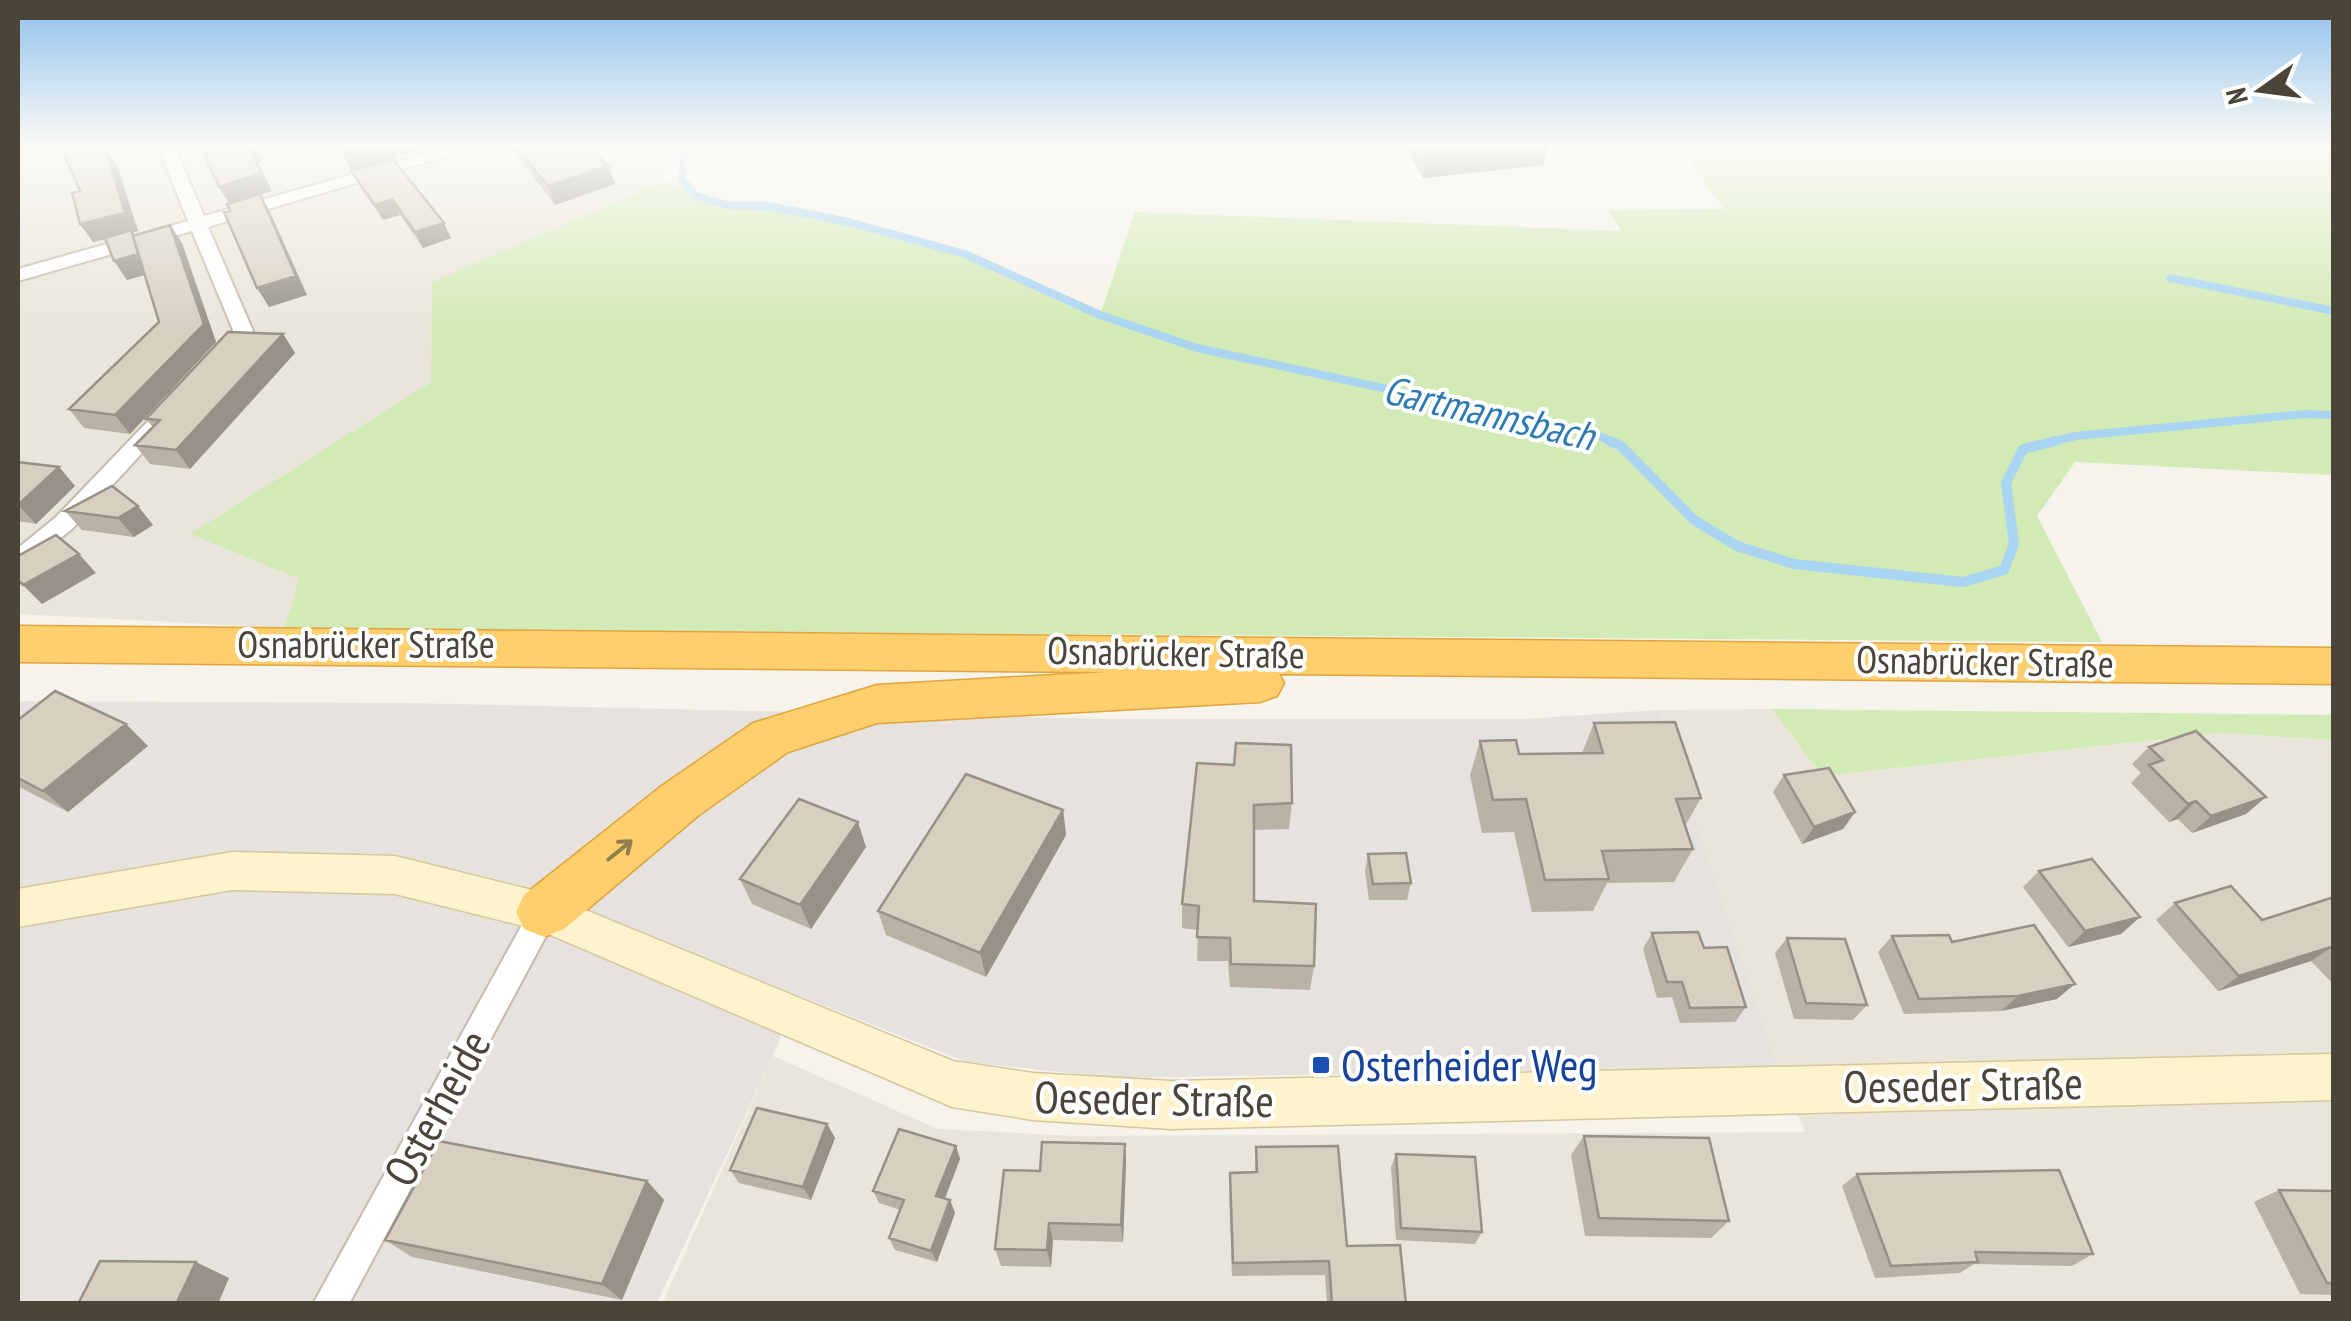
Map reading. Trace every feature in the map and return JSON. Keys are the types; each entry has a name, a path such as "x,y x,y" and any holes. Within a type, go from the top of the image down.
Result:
{"highway":[{"name":"Osnabrücker Straße","path":"18,644 2334,666"},
{"name":"Osnabrücker Straße","path":"18,674 1277,682 2334,695"},
{"path":"544,912 681,800 771,737 824,720 877,704 1277,682"}],"street":[{"path":"190,206 243,331 211,367"},
{"path":"18,275 262,206"},
{"path":"18,560 64,523 173,408"},
{"name":"Oeseder Straße","path":"18,908 232,871 394,875 544,912 952,1084 999,1094 1171,1105 2334,1077"},
{"name":"Osterheide","path":"330,1304 544,912"}],"shaded area":[{"path":"18,206 607,206 432,282 431,382 191,534 299,579 284,628 18,614"},
{"path":"18,701 406,703 1109,719 1524,719 1660,710 1778,1067 1114,1078 967,1062 797,995 773,1056 657,1303 18,1304"},
{"path":"1772,709 1822,776 2221,733 2333,740 2333,1303 662,1304 773,1056 938,1129 1076,1136 1805,1132 1778,1067 1660,710"}],"green space":[{"path":"607,206 767,206 849,222 965,254 1100,315 1135,212 1621,231 1608,210 1724,209 1722,206 2333,206 2333,475 2075,462 2037,516 2102,642 284,628 299,579 190,534 431,382 432,282"},
{"path":"1772,709 2333,715 2333,740 2221,733 1822,776"}],"building":[{"path":"75,206 123,206 125,213 80,224"},
{"path":"228,206 265,206 296,276 257,288 224,212 230,211"},
{"path":"397,206 430,206 444,223 415,232"},
{"path":"170,225 204,324 115,415 69,409 159,322 133,236"},
{"path":"131,230 138,254 114,261 105,238"},
{"path":"228,332 283,334 176,450 135,445 160,420 146,419"},
{"path":"18,462 59,467 18,505"},
{"path":"112,486 138,506 118,518 65,511"},
{"path":"56,535 79,554 23,585 18,580 18,556"},
{"path":"55,691 126,724 43,791 18,778 18,720"},
{"path":"1675,722 1701,798 1676,799 1693,849 1602,851 1609,879 1545,880 1526,799 1493,800 1480,741 1516,740 1519,754 1603,753 1594,723"},
{"path":"2196,731 2266,797 2211,816 2196,801 2188,804 2149,765 2163,760 2149,747"},
{"path":"1236,743 1291,745 1292,803 1254,805 1254,901 1316,904 1314,966 1231,964 1230,938 1197,937 1199,906 1182,904 1197,763 1234,765"},
{"path":"1829,768 1855,812 1814,827 1784,775"},
{"path":"966,774 1063,810 980,953 878,911"},
{"path":"799,799 858,822 800,905 740,879"},
{"path":"1406,853 1411,883 1373,884 1368,854"},
{"path":"2092,859 2140,917 2085,931 2039,871"},
{"path":"2231,886 2262,920 2334,897 2334,946 2239,976 2175,903"},
{"path":"2034,925 2075,984 2018,996 1919,999 1892,936 1949,935 1952,942"},
{"path":"1698,932 1704,948 1727,947 1746,1007 1690,1008 1682,982 1667,982 1652,933"},
{"path":"1787,938 1845,939 1867,1005 1806,1003"},
{"path":"757,1108 827,1124 803,1187 730,1170"},
{"path":"899,1129 956,1146 936,1196 950,1200 931,1251 889,1238 904,1200 873,1191"},
{"path":"1584,1136 1709,1138 1729,1221 1599,1218"},
{"path":"439,1141 647,1181 602,1284 385,1240"},
{"path":"1042,1142 1125,1144 1121,1225 1049,1223 1047,1250 995,1249 1004,1170 1040,1171"},
{"path":"1338,1146 1347,1246 1400,1245 1406,1304 1332,1304 1329,1261 1233,1263 1230,1173 1257,1172 1256,1147"},
{"path":"1396,1154 1475,1157 1482,1232 1401,1228"},
{"path":"2059,1170 2093,1254 1975,1252 1978,1262 1891,1266 1857,1174"},
{"path":"2279,1190 2334,1191 2334,1283 2327,1283"},
{"path":"100,1261 196,1262 176,1304 78,1304"}],"waterway":[{"name":"Gartmannsbach","path":"753,206 849,222 965,254 1100,315 1197,348 1592,433 1615,443"},
{"path":"2170,278 2334,311"},
{"name":"Gartmannsbach","path":"2046,443 2076,436 2305,414 2334,415"},
{"name":"Gartmannsbach","path":"1610,441 1621,446 1694,520 1737,546 1794,564 1963,582 2004,570 2014,544 2006,483 2023,449 2056,441"}],"place":[{"name":"Osterheider Weg","path":"1321,1065"}]}
